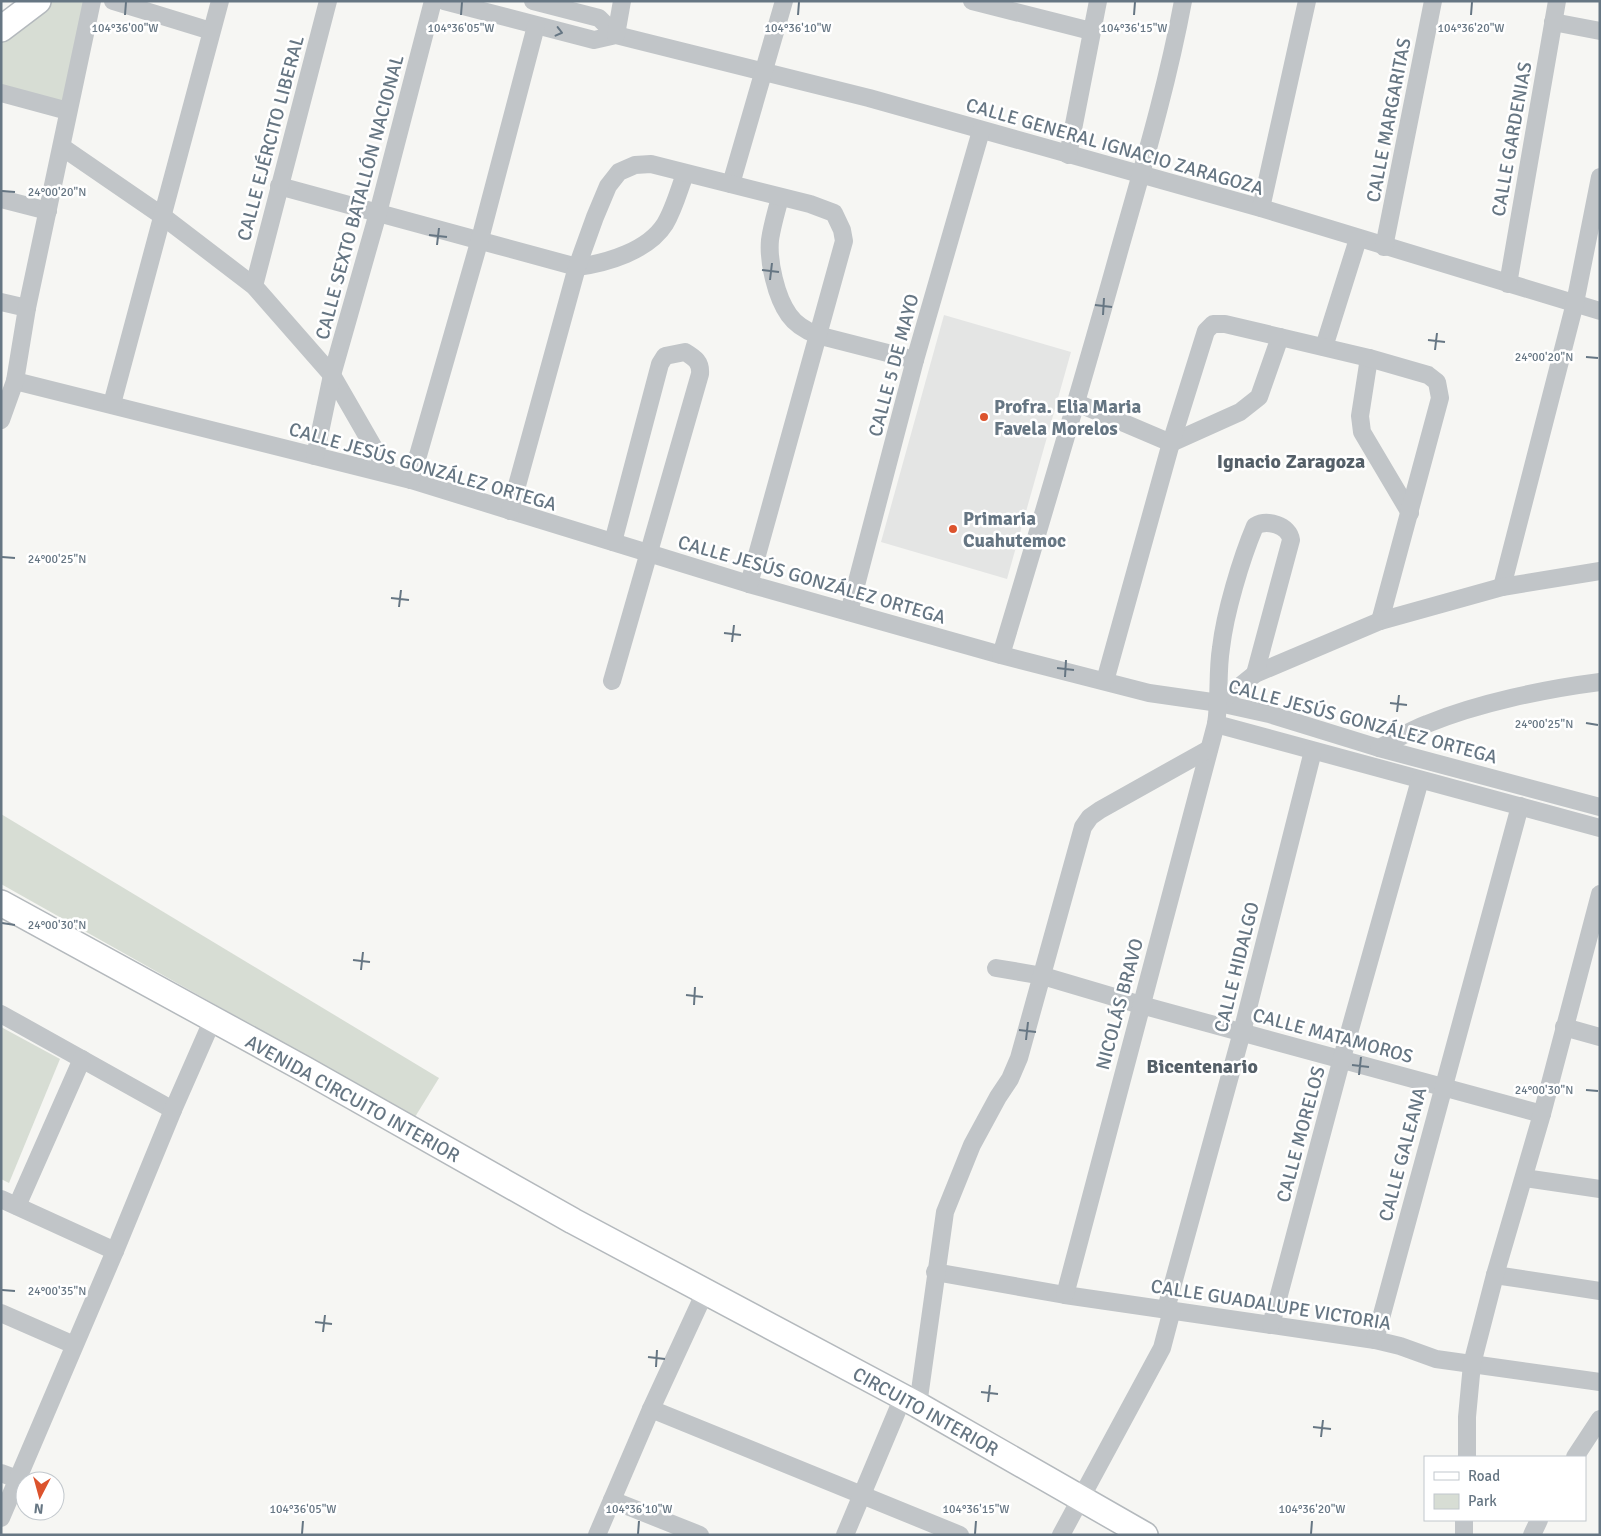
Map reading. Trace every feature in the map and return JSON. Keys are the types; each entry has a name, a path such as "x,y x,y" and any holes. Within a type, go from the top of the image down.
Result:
{"main road":[{"path":"1,29 31,2"},
{"name":"AVENIDA CIRCUITO INTERIOR","path":"1,903 213,1019 520,1192 705,1292"},
{"name":"CIRCUITO INTERIOR","path":"705,1292 911,1401 1145,1535"}],"street":[{"path":"3,410 15,381 27,308 92,1"},
{"path":"113,1 211,31"},
{"path":"112,404 161,215 220,1"},
{"name":"CALLE EJÉRCITO LIBERAL","path":"254,286 328,1"},
{"name":"CALLE SEXTO BATALLÓN NACIONAL","path":"315,456 332,375 378,213 433,1"},
{"name":"CALLE GENERAL IGNACIO ZARAGOZA","path":"444,1 493,8 536,26 594,40 616,35 765,71 1261,208 1384,247 1600,311"},
{"path":"533,1 599,18 616,35"},
{"path":"616,35 622,1"},
{"path":"731,184 784,1"},
{"path":"972,1 1029,8 1091,31"},
{"path":"1068,155 1098,1"},
{"path":"1001,655 1076,403 1140,176 1171,64 1183,1"},
{"path":"1261,208 1307,1"},
{"name":"CALLE MARGARITAS","path":"1384,247 1434,1"},
{"name":"CALLE GARDENIAS","path":"1508,284 1557,1"},
{"path":"1553,22 1600,31"},
{"path":"411,480 480,239 536,26"},
{"path":"1,94 68,111"},
{"name":"CALLE 5 DE MAYO","path":"849,612 915,360 981,131"},
{"path":"62,147 161,215 254,286 332,375 389,474"},
{"path":"510,512 577,267 608,186 619,172 635,165 651,164 828,210 838,218 844,241 749,584"},
{"path":"279,186 480,239 577,267 609,261 652,239 665,225 685,174"},
{"path":"1502,586 1575,303 1600,177"},
{"path":"780,198 770,241 771,266 777,288 789,315 804,329 817,335 915,360"},
{"path":"1,199 48,210"},
{"path":"1324,347 1358,239"},
{"path":"1,302 27,308"},
{"path":"1105,681 1171,443 1206,331 1213,324 1280,337 1369,358 1428,375 1437,382 1440,398 1380,621"},
{"path":"1076,403 1171,443 1240,412 1259,397 1280,337"},
{"path":"612,681 700,374 700,367 695,358 685,352 666,356 660,364 613,542"},
{"path":"1369,358 1360,416 1362,432 1410,513"},
{"name":"CALLE JESÚS GONZÁLEZ ORTEGA","path":"15,381 411,480 749,584 1001,655 1149,693 1219,703 1269,714 1378,748 1600,807"},
{"name":"NICOLÁS BRAVO","path":"1065,1295 1216,724 1219,703 1219,668 1225,625 1254,529 1260,524 1283,526 1288,530 1291,540 1255,674"},
{"path":"1219,703 1255,674 1380,621 1502,586 1600,571"},
{"path":"1378,748 1428,724 1477,708 1539,692 1600,682"},
{"path":"1216,724 1600,828"},
{"path":"845,1535 861,1493 911,1401 945,1212 972,1144 1016,1065 1043,976 1083,827 1100,810 1209,749"},
{"name":"CALLE HIDALGO","path":"1061,1535 1162,1348 1169,1309 1313,751"},
{"name":"CALLE MORELOS","path":"1271,1325 1342,1058 1420,780"},
{"name":"CALLE GALEANA","path":"1375,1340 1442,1087 1520,806"},
{"path":"1467,1456 1467,1417 1472,1364 1495,1275 1542,1114 1564,1026 1595,929 1600,894"},
{"name":"CALLE MATAMOROS","path":"996,968 1043,976 1141,1005 1342,1058 1542,1114"},
{"path":"1,1014 173,1110"},
{"path":"1,1518 9,1476 74,1345 213,1019"},
{"path":"1564,1026 1600,1037"},
{"path":"82,1059 9,1203 115,1251"},
{"path":"1524,1178 1600,1189"},
{"name":"CALLE GUADALUPE VICTORIA","path":"935,1272 1065,1295 1375,1340 1400,1346 1428,1357 1600,1382"},
{"path":"1495,1275 1600,1291"},
{"path":"597,1535 651,1409 705,1292"},
{"path":"1,1313 74,1345"},
{"path":"651,1409 861,1493 960,1535"},
{"path":"1576,1456 1600,1419"},
{"path":"612,1500 700,1535"},
{"path":"1464,1521 1464,1535"},
{"path":"1532,1535 1539,1521"}],"shaded area":[{"name":"Profra. Elia Maria Favela Morelos","path":"944,315 1071,352 1007,579 881,542"}],"green space":[{"path":"50,1 84,1 63,102 1,86 1,38"},
{"path":"1,814 439,1078 415,1117 1,884"},
{"path":"1,1027 60,1059 9,1183 1,1179"}],"place":[{"name":"Profra. Elia Maria Favela Morelos","path":"984,417"},
{"name":"Primaria Cuahutemoc","path":"953,529"}],"district":[{"name":"Ignacio Zaragoza","path":"1291,461"},
{"name":"Bicentenario","path":"1202,1066"}]}
